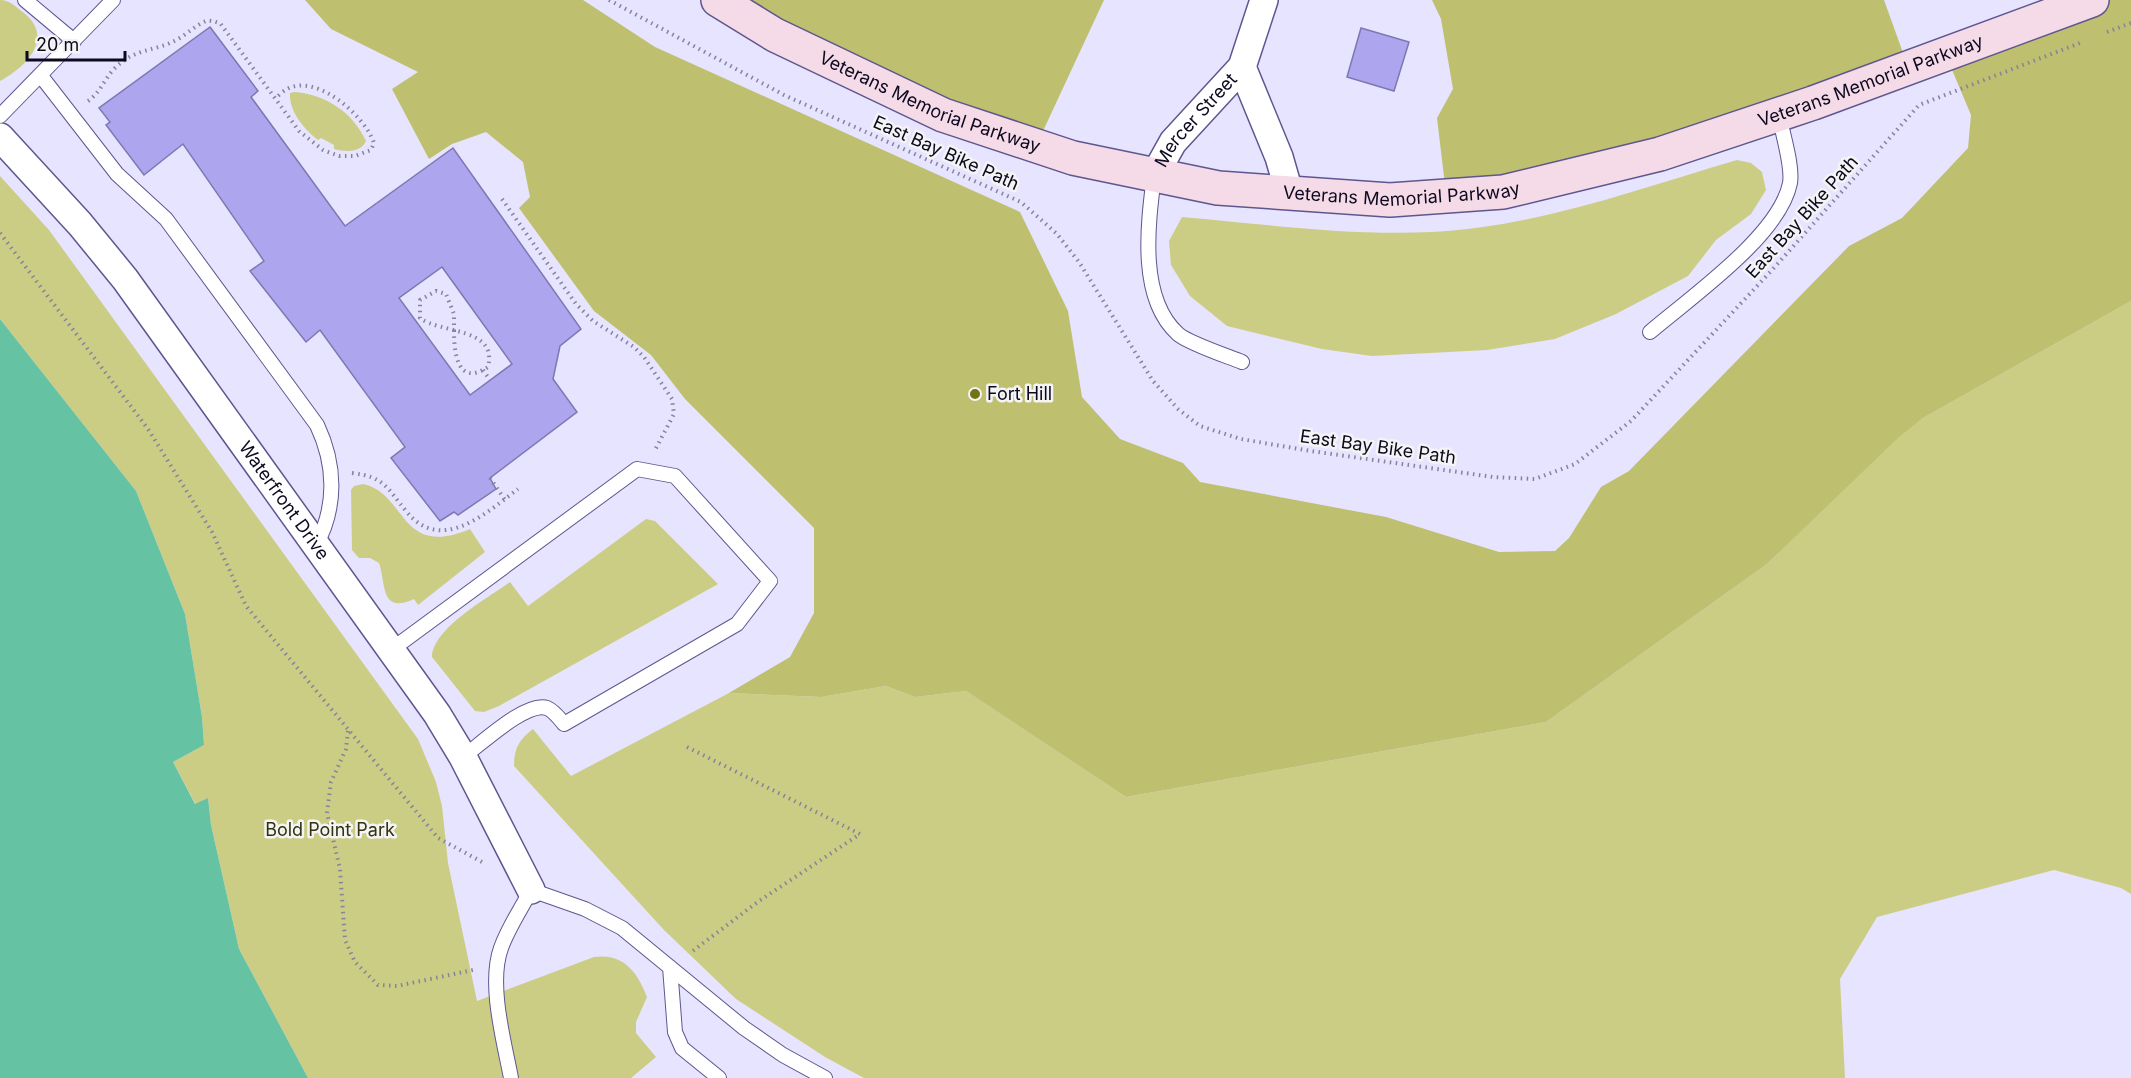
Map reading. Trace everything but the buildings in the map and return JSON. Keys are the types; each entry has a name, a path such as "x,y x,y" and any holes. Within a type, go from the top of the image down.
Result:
{"main road":[{"name":"Veterans Memorial Parkway","path":"718,0 775,35 943,115 1073,158 1218,188 1290,195 1390,200 1503,192 1660,154 1813,104 2092,0"}],"street":[{"name":"Mercer Street","path":"1154,176 1173,142 1242,67 1264,0"},
{"name":"Mercer Street","path":"1242,67 1279,157 1290,195"},
{"name":"Waterfront Drive","path":"0,137 73,215 124,279 391,650 463,757 531,890"}],"lane":[{"path":"25,0 74,41"},
{"path":"0,116 113,0"},
{"path":"41,76 117,174 166,219 310,416 324,440 330,471 332,503 324,531 315,547"},
{"path":"1650,332 1754,243 1784,204 1790,180 1778,114"},
{"path":"1154,176 1147,234 1155,302 1179,335 1242,362"},
{"path":"391,650 637,469 675,476 770,581 737,624 564,724 548,708 537,707 519,715 463,757"},
{"path":"511,1078 498,998 497,966 507,934 531,890 604,917 744,1028 783,1055 825,1078"},
{"path":"670,968 675,1032 682,1048 719,1078"}],"path":[{"name":"East Bay Bike Path","path":"609,0 784,95 1020,202 1057,234 1079,262 1154,381 1178,410 1200,426 1226,435 1277,446 1493,477 1535,479 1575,464 1631,421 1788,253 1919,105 2086,40"},
{"path":"70,113 97,95 113,70 127,58 143,50 168,44 207,21 220,23 299,131 323,150 339,156 355,156 371,150 374,143 370,129 355,112 331,94 303,87 288,88 276,98"},
{"path":"2098,36 2131,23"},
{"path":"502,199 576,304 593,321 634,347 644,357 672,399 674,414 645,470"},
{"path":"0,232 148,429 212,532 246,606 438,838 531,890"},
{"path":"454,331 454,314 446,294 436,291 420,300 420,318 428,325 454,331 482,340 489,350 488,366 483,370 468,373 459,366 454,347 454,331"},
{"path":"483,370 490,380"},
{"path":"330,471 361,474 379,480 392,489 415,522 444,531 463,528 518,489"},
{"path":"490,478 505,500"},
{"path":"348,730 346,749 331,782 327,813 340,869 345,940 355,962 378,985 397,986 497,966"},
{"path":"670,968 759,901 860,834 687,747"}],"green space":[{"path":"0,0 10,3 33,23 37,32 37,42 27,60 0,81"},
{"path":"290,93 316,96 337,106 354,121 366,141 364,145 357,150 343,151 334,149 334,145 321,138 318,140 303,125 292,107"},
{"path":"1737,160 1751,163 1762,172 1766,190 1751,214 1716,240 1688,276 1616,314 1555,339 1487,350 1372,356 1322,349 1227,326 1190,296 1171,265 1169,241 1182,217 1307,229 1369,232 1401,233 1471,229 1548,215"},
{"name":"Bold Point Park","path":"0,176 49,230 418,739 436,782 442,806 448,863 477,1001 594,957 621,961 639,979 647,997 636,1022 636,1033 656,1057 631,1078 308,1078 239,949 211,825 208,798 196,805 173,762 204,745 202,717 185,614 136,491 0,319"},
{"path":"2131,301 2131,894 2121,888 2054,870 1877,917 1840,979 1845,1078 864,1078 825,1057 736,999 664,930 514,766 518,745 533,729 571,776 729,693 821,697 886,686 915,697 966,691 1126,797 1546,722 1767,564 1899,436 1923,418"},
{"path":"363,484 377,490 388,499 406,521 417,530 430,536 447,536 470,529 485,552 418,605 414,599 395,603 386,594 379,563 370,558 359,558 352,550 351,490 354,486"},
{"path":"646,519 655,521 718,584 499,706 484,712 475,711 432,657 435,646 442,635 463,615 510,582 528,606"}],"shaded area":[{"path":"305,0 583,0 655,47 1020,212 1068,311 1082,397 1120,439 1183,463 1200,482 1386,517 1499,552 1555,551 1569,538 1601,487 1629,471 1849,246 1902,218 1968,148 1971,115 1945,53 2087,0 2131,0 2131,301 1923,418 1899,437 1767,564 1546,722 1126,797 966,691 915,697 886,686 821,697 729,693 790,657 814,613 814,528 685,399 651,355 594,311 519,208 530,197 523,162 486,132 452,144 429,159 392,89 418,72 331,29"},
{"path":"746,0 1104,0 1043,131 974,122"},
{"path":"1432,0 1884,0 1907,64 1807,105 1454,187 1445,185 1437,118 1453,89 1441,19"},
{"path":"0,319 136,491 185,614 202,717 204,745 173,762 195,804 208,798 211,825 239,949 308,1078 0,1078"}],"place":[{"name":"Fort Hill","path":"975,394"}]}
